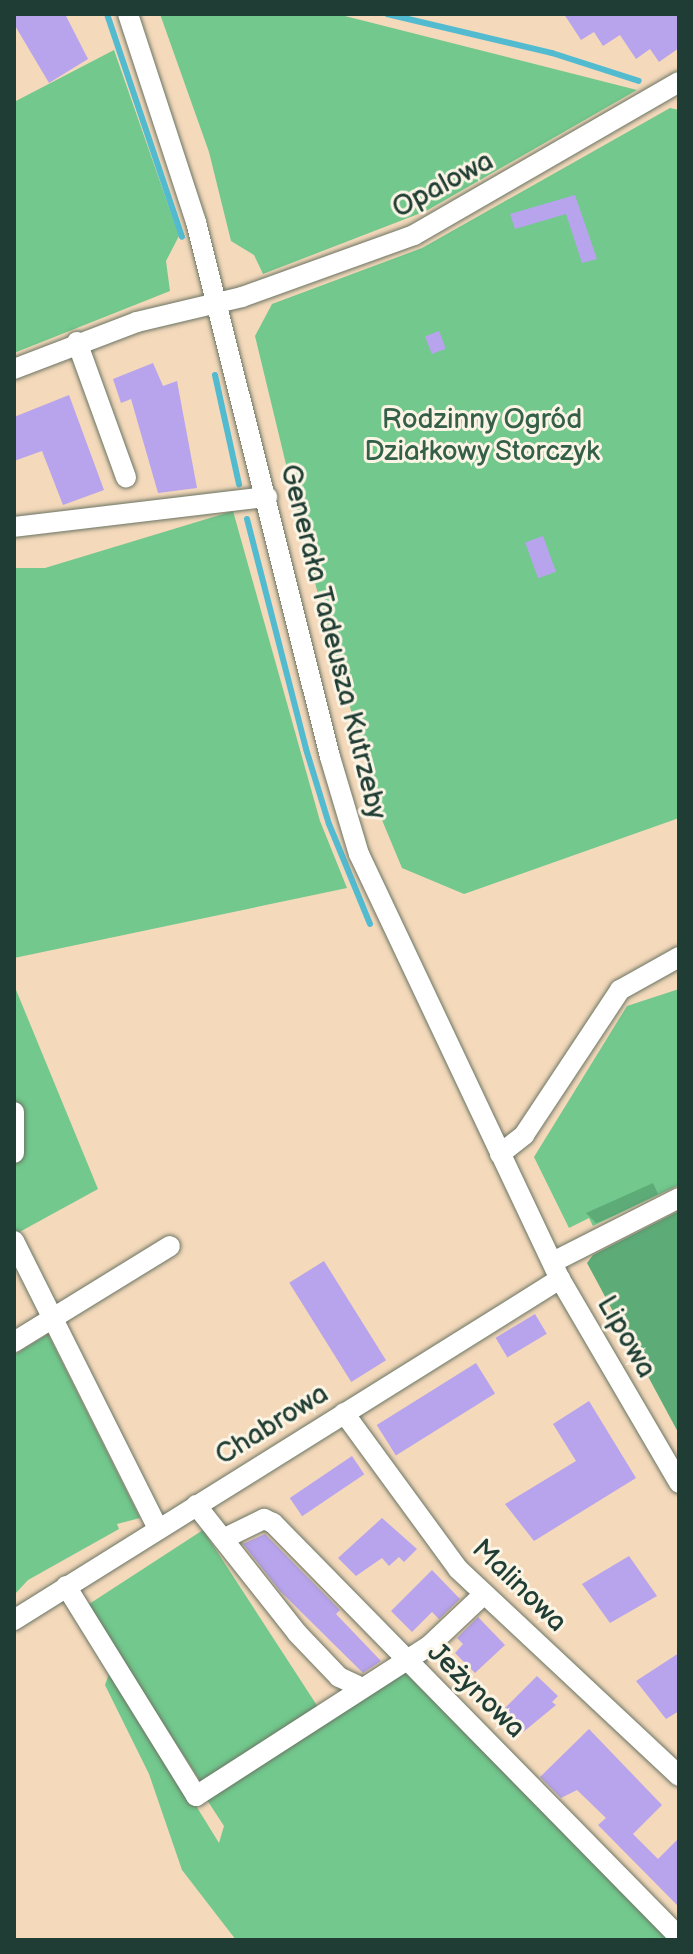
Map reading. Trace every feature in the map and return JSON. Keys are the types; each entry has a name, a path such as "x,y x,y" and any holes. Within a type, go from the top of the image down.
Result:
{"street":[{"name":"Generała Tadeusza Kutrzeby","path":"128,14 196,222 354,840 437,1028 555,1267"},
{"name":"Opalowa","path":"14,369 77,342 217,304 414,235 679,82"},
{"path":"77,342 126,477"},
{"path":"14,527 267,497"},
{"path":"500,1154 524,1135 620,990 679,957"},
{"path":"14,1112 14,1153"},
{"name":"Chabrowa","path":"14,1620 344,1413 555,1267 679,1198"},
{"path":"14,1241 158,1529"},
{"path":"14,1342 170,1246"},
{"name":"Lipowa","path":"555,1267 679,1483"},
{"name":"Malinowa","path":"344,1413 433,1538 484,1594 679,1776"},
{"path":"196,1505 297,1633 339,1677 363,1688"},
{"name":"Jeżynowa","path":"223,1539 264,1519 273,1523 679,1937"},
{"path":"66,1586 196,1796 430,1645 484,1594"}],"green space":[{"path":"160,14 337,14 637,90 426,211 263,274 254,255 231,241 209,152"},
{"path":"114,50 179,236 166,261 170,291 14,353 14,102"},
{"name":"Rodzinny Ogród Działkowy Storczyk","path":"670,108 679,110 679,818 464,894 402,868 382,820 313,576 255,336 272,304 422,248"},
{"path":"233,511 320,821 347,888 14,958 14,568 45,568"},
{"path":"14,985 98,1189 14,1235"},
{"path":"679,989 679,1185 593,1226 589,1218 569,1228 534,1157 627,1006"},
{"path":"653,1183 658,1194 613,1216 596,1223 586,1213"},
{"path":"679,1211 679,1434 587,1263 593,1255"},
{"path":"48,1334 140,1518 117,1524 119,1529 28,1580 14,1595 14,1355"},
{"path":"203,1530 318,1708 202,1784 86,1606"},
{"path":"111,1668 219,1843 224,1826 207,1800 400,1672 413,1674 673,1940 236,1940 182,1870 149,1774 105,1685"}],"building":[{"path":"14,14 65,14 88,59 49,83 14,24"},
{"path":"564,14 679,14 679,48 659,62 650,49 636,59 620,35 603,46 594,32 581,40"},
{"path":"575,195 597,259 582,263 566,214 515,229 510,214"},
{"path":"439,331 446,349 432,354 425,336"},
{"path":"153,363 163,386 177,381 197,488 158,493 131,399 121,403 113,379"},
{"path":"69,395 104,490 63,505 42,451 14,461 14,417"},
{"path":"543,536 556,572 538,578 525,542"},
{"path":"324,1261 386,1360 351,1382 289,1283"},
{"path":"535,1314 547,1334 507,1357 496,1338"},
{"path":"476,1363 495,1394 396,1456 377,1425"},
{"path":"589,1401 636,1478 534,1541 505,1504 576,1461 553,1424"},
{"path":"352,1456 364,1474 302,1516 290,1498"},
{"path":"382,1518 417,1549 404,1562 399,1557 389,1566 382,1558 356,1576 338,1558"},
{"path":"265,1534 340,1610 336,1614 381,1661 363,1673 280,1591 243,1544"},
{"path":"629,1556 657,1596 610,1623 582,1584"},
{"path":"432,1570 460,1599 439,1619 432,1612 412,1632 391,1611"},
{"path":"478,1617 505,1645 475,1673 455,1653 463,1644 457,1638"},
{"path":"679,1653 679,1711 666,1719 636,1681"},
{"path":"537,1676 558,1696 552,1702 556,1705 516,1738 495,1718"},
{"path":"589,1729 662,1805 633,1834 658,1859 679,1838 679,1907 598,1825 606,1818 577,1790 561,1798 540,1777"}],"waterway":[{"path":"107,14 182,237"},
{"path":"387,14 552,53 639,81"},
{"path":"215,375 239,484"},
{"path":"247,519 306,749 329,824 370,924"}]}
